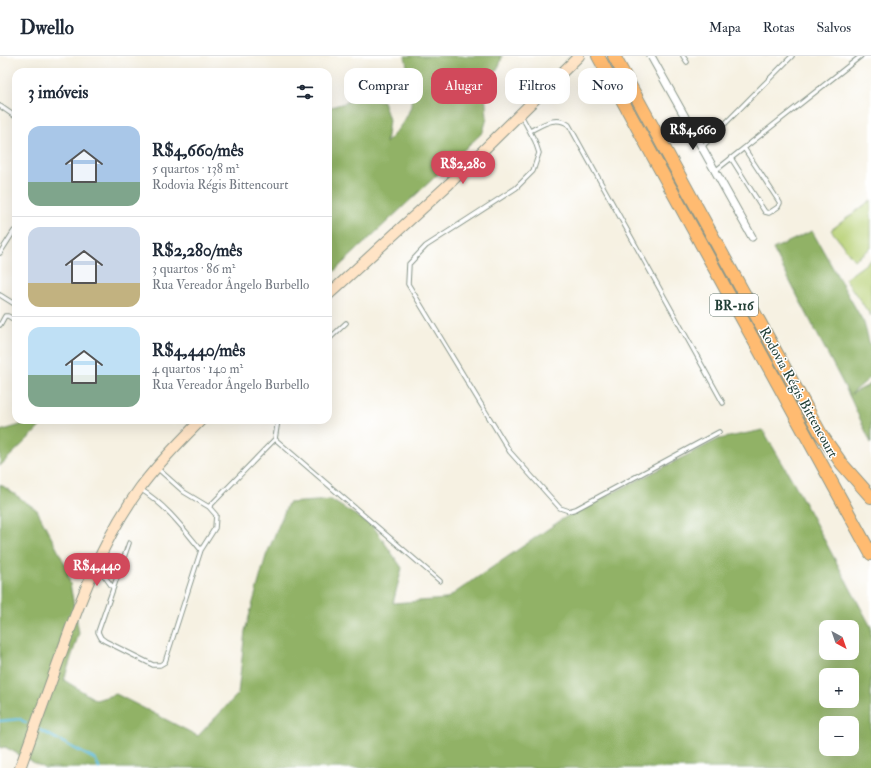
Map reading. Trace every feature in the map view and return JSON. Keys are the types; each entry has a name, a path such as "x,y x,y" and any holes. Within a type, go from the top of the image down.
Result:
{"highway":[{"name":"Rodovia Régis Bittencourt","path":"598,56 871,554"},
{"name":"Rodovia Régis Bittencourt","path":"614,56 822,434 842,464 871,497"}],"main road":[{"path":"332,289 449,184 579,56"},
{"path":"20,768 78,605 96,564 119,521 140,488 156,468 197,424"}],"street":[{"path":"651,56 752,237"}],"lane":[{"path":"683,56 687,62"},
{"path":"702,147 792,56"},
{"path":"715,171 861,56"},
{"path":"0,106 12,114"},
{"path":"520,114 530,131 539,153 533,171 516,188 426,246 409,264 408,284 510,452 560,508 569,511 576,509 719,432"},
{"path":"530,131 549,121 564,121 569,125 723,402"},
{"path":"731,158 765,212 768,213 778,207 780,203 744,148"},
{"path":"0,253 12,235"},
{"path":"0,295 12,302"},
{"path":"0,325 6,316 12,318"},
{"path":"332,336 346,323"},
{"path":"209,507 275,439 277,424"},
{"path":"275,439 440,581"},
{"path":"129,543 98,632 101,638 105,641 153,665 160,665 165,662 201,550 215,528 216,516 209,507 184,492 156,468"},
{"path":"140,488 150,494 171,514 201,550"},
{"path":"96,564 113,588"}],"green space":[{"path":"405,56 502,56 497,69 431,68 431,104 486,104 487,118 483,132 332,273 332,107 344,103 384,104 389,120 386,143 403,123 411,105 423,104 423,68 407,68"},
{"path":"871,200 871,248 854,260 831,230"},
{"path":"812,231 864,323 871,349 871,377 851,394 871,384 871,443 849,395 773,249"},
{"path":"871,260 871,316 845,279"},
{"path":"24,424 43,424 0,466 0,431"},
{"path":"763,430 794,483 871,627 871,768 44,768 5,747 0,748 0,484 37,510 67,568 79,633 64,680 96,700 116,694 198,736 238,694 245,631 266,556 288,503 331,500 373,526 402,568 393,603 446,599 567,516 719,439"}],"waterway":[{"path":"0,721 20,719 26,723"},
{"path":"40,730 96,760 99,768"}]}
